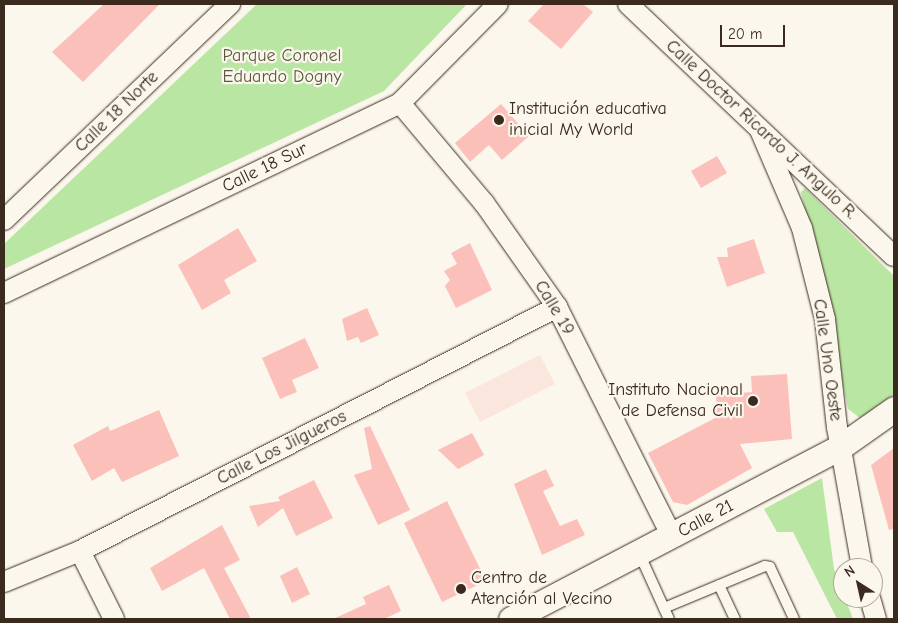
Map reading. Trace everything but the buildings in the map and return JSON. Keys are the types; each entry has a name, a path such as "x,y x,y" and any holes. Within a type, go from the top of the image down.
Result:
{"street":[{"name":"Calle 18 Norte","path":"4,220 230,4"},
{"name":"Calle 18 Sur","path":"4,292 400,103 498,4"},
{"name":"Calle Doctor Ricardo J. Angulo R.","path":"628,4 894,256"},
{"name":"Calle 19","path":"400,103 484,203 557,307 672,537"},
{"name":"Calle Uno Oeste","path":"760,130 802,228 825,319 840,447 860,558"},
{"name":"Calle Los Jilgueros","path":"4,582 80,551 557,307"},
{"name":"Calle 21","path":"511,619 672,537 840,447 894,409"},
{"path":"80,551 114,619"}],"lane":[{"path":"639,554 669,619"},
{"path":"664,608 719,585 770,568 794,619"},
{"path":"719,585 735,619"}],"shaded area":[{"path":"540,355 555,384 480,422 465,393"}],"green space":[{"name":"Parque Coronel Eduardo Dogny","path":"257,4 467,4 384,91 4,269 4,244"},
{"path":"805,188 894,276 894,394 860,418 848,409 801,192"},
{"path":"822,478 833,561 833,608 849,608 853,619 837,619 793,532 777,532 764,509"}],"place":[{"name":"Institución educativa inicial My World","path":"499,120"},
{"name":"Instituto Nacional de Defensa Civil","path":"753,401"},
{"name":"Centro de Atención al Vecino","path":"461,589"}]}
